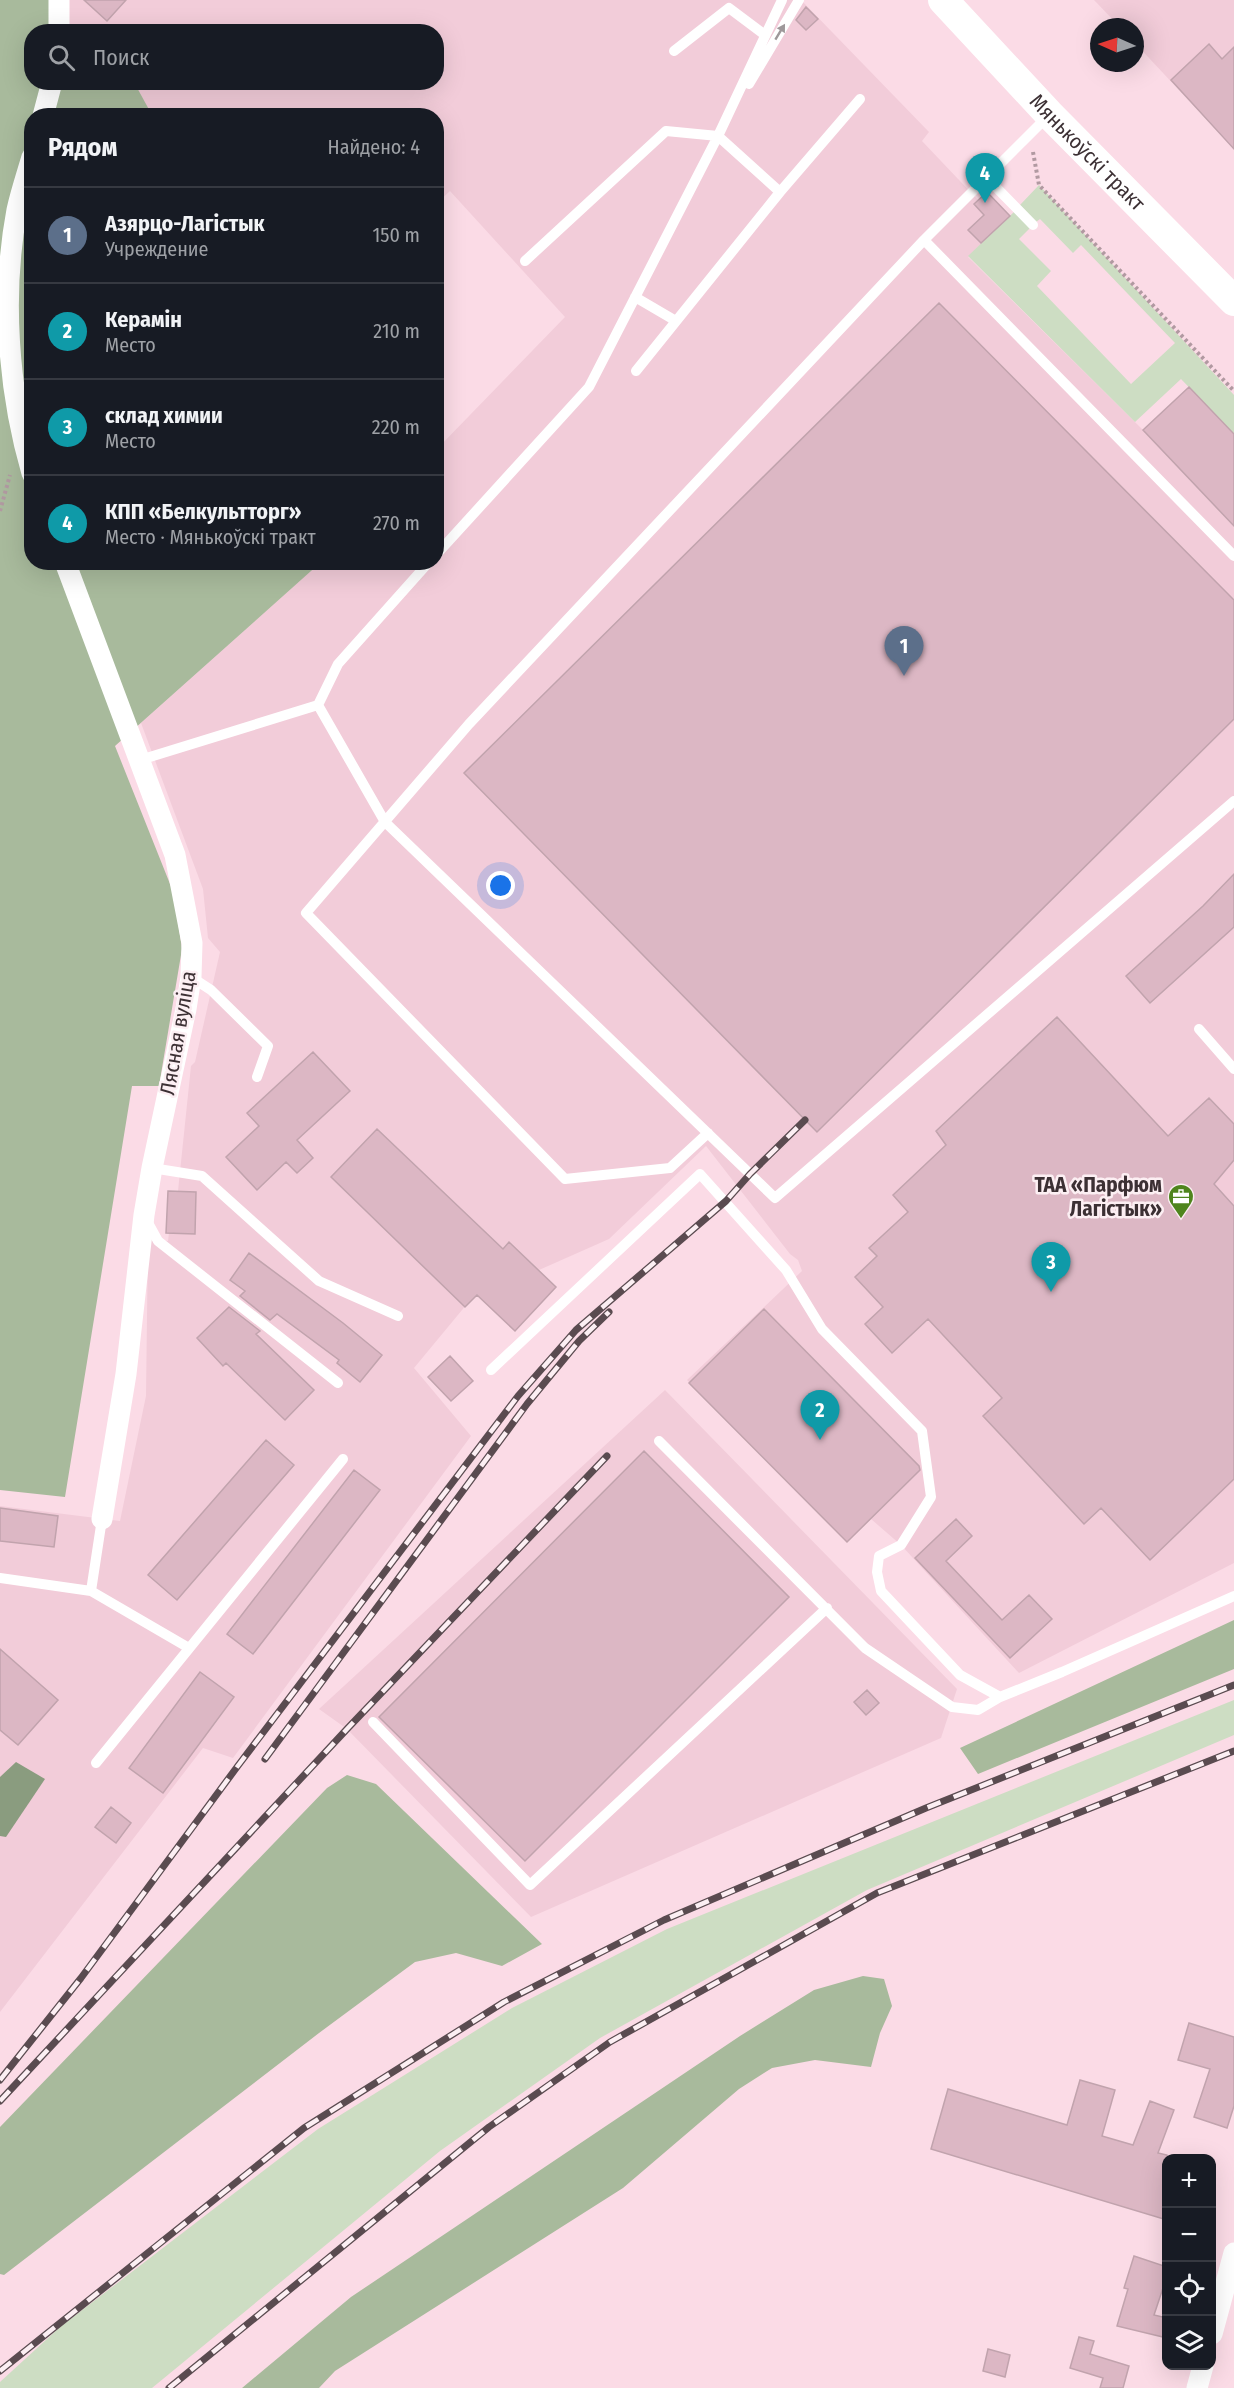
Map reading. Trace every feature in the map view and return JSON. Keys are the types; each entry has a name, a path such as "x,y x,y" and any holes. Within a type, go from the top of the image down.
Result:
{"street":[{"path":"59,0 59,24"},
{"name":"Мянькоўскі тракт","path":"943,0 1039,124 1234,301"},
{"path":"45,108 50,90"},
{"path":"24,185 17,210 10,271 9,324 13,375 24,447"},
{"name":"Лясная вуліца","path":"68,570 175,855 192,943 191,977 186,1009 144,1215 126,1374 102,1520"},
{"path":"1216,2319 1234,2253"},
{"path":"1197,2388 1202,2370"}],"lane":[{"path":"444,546 589,387 718,136 782,0"},
{"path":"718,136 799,0"},
{"path":"674,51 729,8 765,35"},
{"path":"636,371 780,192 860,99"},
{"path":"708,1133 670,1168 565,1179 306,913 469,724 924,240 1039,124"},
{"path":"525,261 666,131 718,136 780,192"},
{"path":"986,177 1034,225"},
{"path":"924,240 1234,556"},
{"path":"635,297 676,321"},
{"path":"140,760 318,705 338,664 422,570"},
{"path":"318,705 385,822 775,1198 1234,801"},
{"path":"191,977 211,990 268,1046 257,1077"},
{"path":"1200,1029 1234,1069"},
{"path":"152,1168 202,1176 319,1281 398,1316"},
{"path":"491,1370 700,1174 786,1270 822,1329 922,1431 931,1497 901,1545 879,1556 877,1572 881,1591 960,1675 1000,1697"},
{"path":"144,1215 158,1241 338,1383"},
{"path":"659,1441 865,1648 952,1707 978,1710 1000,1697 1073,1668 1234,1596"},
{"path":"96,1763 344,1459"},
{"path":"91,1591 102,1520"},
{"path":"0,1578 91,1591 189,1648"},
{"path":"373,1722 530,1885 827,1608"}],"path":[{"path":"1039,124 1039,185 1234,391"}],"shaded area":[{"path":"0,0 63,0 65,24 24,24 24,90 138,90 148,108 24,108 24,570 312,570 115,746 174,894 182,949 159,1086 132,1086 65,1497 0,1490"},
{"path":"64,0 801,0 929,132 922,141 978,200 1010,216 968,257 1143,430 1189,387 1234,434 1234,1563 1019,1673 901,1545 871,1519 847,1542 687,1380 802,1271 798,1260 790,1254 706,1146 609,1239 539,1270 509,1243 503,1249 489,1285 467,1304 414,1368 471,1436 233,1758 203,1748 0,2012 0,1506 120,1521 146,1396 148,1240 168,1241 169,1233 166,1233 168,1191 178,1191 191,1066 195,1062 220,952 208,938 203,889 141,723 312,570 444,570 444,442 565,317 450,191 444,197 444,108 147,108 136,90 444,90 444,24 66,24"},
{"path":"1094,0 1234,0 1234,149 1144,53 1144,18 1111,18"},
{"path":"1039,185 1234,395 1234,434 1181,379 1135,422 968,256 1015,211 1031,227 1019,239 1051,271 1037,286 1131,384 1175,343 1081,245 1073,253 1040,219 1036,222 1020,205"},
{"path":"665,1390 957,1689 941,1738 531,1917 347,1729 319,1709"},
{"path":"1234,1620 1234,1669 978,1774 960,1748"},
{"path":"1234,1700 1234,1735 867,1890 600,2038 440,2151 152,2388 0,2388 0,2382 60,2327 318,2129 512,2008 667,1929"},
{"path":"16,1762 45,1779 6,1837 0,1836 0,1777"},
{"path":"347,1775 376,1784 542,1944 502,1966 456,1953 415,1962 4,2275 0,2274 0,2127 327,1788"},
{"path":"863,1976 884,1979 892,2006 880,2033 871,2067 815,2060 772,2068 739,2089 623,2188 335,2371 319,2388 242,2388 351,2297 740,2036 814,1990"}],"building":[{"path":"84,0 126,0 107,21"},
{"path":"806,7 818,19 806,30 796,20"},
{"path":"1209,44 1222,59 1234,47 1234,149 1171,80"},
{"path":"987,192 1010,216 981,243 968,230 984,215 974,204"},
{"path":"939,303 1234,600 1234,719 817,1132 464,773"},
{"path":"1189,387 1234,434 1234,526 1143,430"},
{"path":"1234,874 1234,927 1150,1003 1126,976 1203,906"},
{"path":"1057,1017 1168,1136 1209,1098 1234,1124 1234,1160 1214,1184 1234,1206 1234,1479 1150,1560 1101,1508 1084,1524 983,1416 1002,1398 928,1319 892,1353 865,1324 883,1307 855,1277 877,1256 869,1248 908,1212 893,1195 946,1145 936,1131"},
{"path":"313,1052 350,1091 297,1140 313,1158 297,1173 286,1162 257,1190 226,1157 259,1126 247,1113"},
{"path":"377,1129 503,1249 509,1242 556,1287 515,1331 477,1295 465,1307 331,1177"},
{"path":"168,1191 196,1192 195,1234 166,1233"},
{"path":"249,1253 382,1355 360,1382 337,1363 339,1360 277,1314 270,1320 240,1296 245,1291 230,1280"},
{"path":"229,1307 260,1331 256,1334 314,1390 285,1420 226,1363 223,1366 197,1338"},
{"path":"764,1309 919,1466 920,1470 847,1542 689,1383"},
{"path":"450,1356 473,1381 451,1401 428,1377"},
{"path":"266,1440 294,1465 177,1600 148,1575"},
{"path":"644,1451 789,1597 525,1861 379,1717"},
{"path":"354,1470 380,1490 253,1654 227,1634"},
{"path":"0,1508 58,1516 54,1547 0,1541"},
{"path":"956,1519 972,1536 946,1561 1002,1620 1029,1595 1052,1619 1010,1658 915,1558"},
{"path":"0,1649 58,1700 18,1745 0,1730"},
{"path":"200,1672 234,1697 163,1793 129,1768"},
{"path":"867,1690 879,1703 866,1715 854,1702"},
{"path":"111,1807 131,1823 116,1843 95,1827"},
{"path":"1189,2023 1234,2037 1234,2106 1227,2128 1194,2117 1210,2069 1178,2060"},
{"path":"1080,2080 1115,2090 1102,2136 1133,2145 1150,2101 1174,2110 1158,2153 1162,2154 1162,2218 931,2149 948,2089 1067,2125"},
{"path":"1134,2256 1162,2265 1162,2291 1154,2315 1162,2317 1162,2337 1117,2326 1128,2289 1124,2288"},
{"path":"1079,2337 1094,2341 1090,2354 1129,2366 1123,2388 1100,2388 1103,2378 1070,2368"},
{"path":"988,2349 1010,2355 1005,2377 983,2371"}],"railway":[{"path":"0,2080 81,1978 237,1767 518,1396 576,1330 726,1201 805,1120"},
{"path":"265,1759 527,1404 579,1341 609,1312"},
{"path":"0,2101 347,1729 607,1456"},
{"path":"0,2371 304,2128 504,2002 664,1920 926,1808 1234,1685"},
{"path":"169,2388 489,2127 610,2042 877,1893 1234,1751"}],"place":[{"name":"КПП «Белкультторг»","path":"985,203"},
{"name":"Азярцо-Лагістык","path":"904,676"},
{"name":"ТАА «Парфюм Лагістык»","path":"1181,1220"},
{"name":"склад химии","path":"1051,1292"},
{"name":"Керамін","path":"820,1440"}]}
